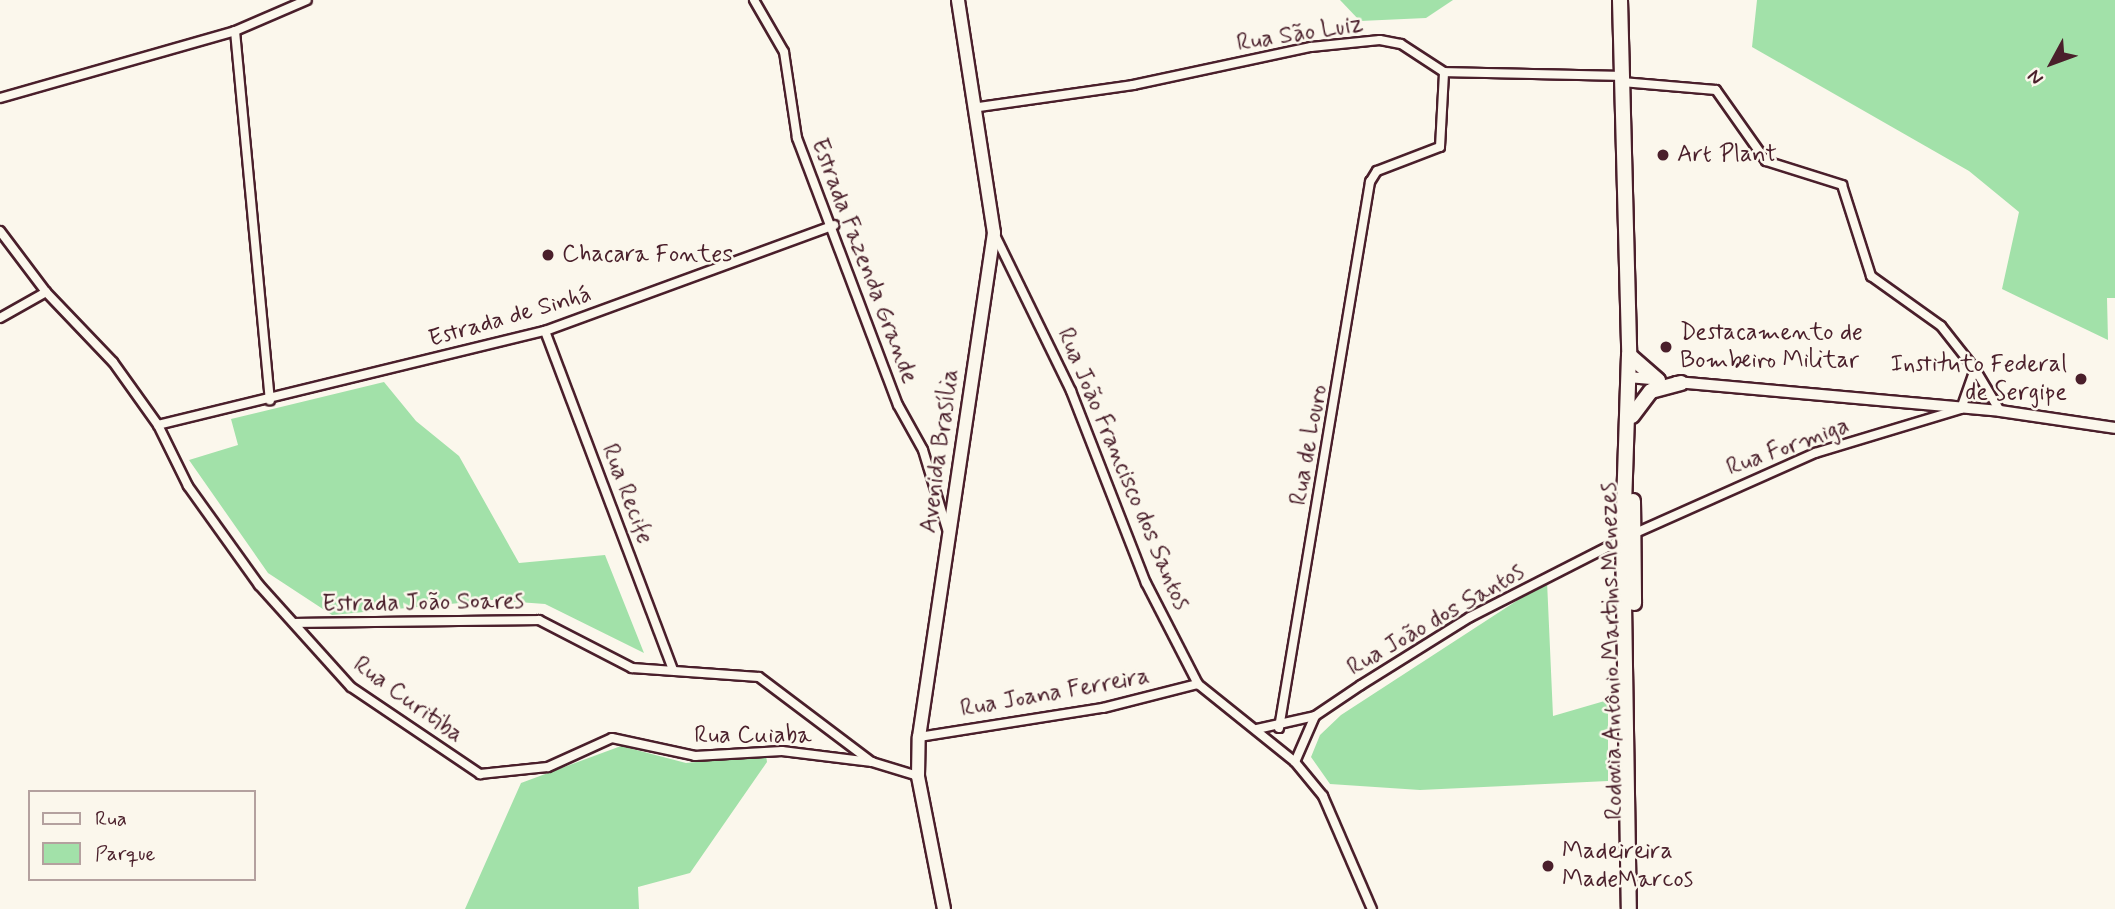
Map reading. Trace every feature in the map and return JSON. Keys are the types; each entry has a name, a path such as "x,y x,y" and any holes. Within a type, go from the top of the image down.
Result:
{"main road":[{"name":"Avenida Brasília","path":"944,909 918,776 919,737 994,233 979,107 958,0"},
{"name":"Rodovia Antônio Martins Menezes","path":"1620,0 1629,355 1629,909"},
{"path":"1629,355 1658,380"},
{"path":"1632,416 1651,391 1681,383"},
{"name":"Rodovia Antônio Martins Menezes","path":"1628,394 1632,416 1628,536 1635,909"}],"street":[{"path":"0,98 235,31 306,0"},
{"name":"Estrada Fazenda Grande","path":"754,0 784,52 795,130 834,225 898,405 925,455 949,535"},
{"path":"235,31 270,400"},
{"name":"Rua São Luiz","path":"979,107 1133,85 1303,48 1380,40 1401,44 1444,72"},
{"path":"1444,72 1622,79 1716,90 1766,161 1842,185 1871,276 1941,326 1975,369 2000,411"},
{"name":"Rua de Louro","path":"1279,728 1370,182 1377,171 1442,143 1444,72"},
{"name":"Estrada de Sinhá","path":"158,425 270,400 545,331 834,225"},
{"name":"Estrada João Soares","path":"0,231 46,292 113,362 158,425 216,526 295,623 533,619 632,668 759,677 872,762 918,776"},
{"name":"Rua João Francisco dos Santos","path":"994,233 1071,391 1146,583 1198,684 1295,762 1337,818 1372,909"},
{"path":"0,318 46,292"},
{"name":"Rua Recife","path":"545,331 673,670"},
{"path":"1961,409 1975,369"},
{"path":"1628,377 2000,411 2115,428"},
{"name":"Rua Formiga","path":"1628,536 1815,453 1961,409"},
{"name":"Rua João dos Santos","path":"1256,729 1279,728 1315,716 1470,617 1628,536"},
{"name":"Rua Curitiba","path":"295,623 346,682 480,774 517,773"},
{"name":"Rua Joana Ferreira","path":"919,737 1103,708 1198,684"},
{"path":"1295,762 1315,716"},
{"name":"Rua Cuiaba","path":"517,773 562,763 612,738 695,756 782,751 872,762"}],"green space":[{"path":"1340,0 1453,0 1426,18 1360,21"},
{"path":"1757,0 2115,0 2115,298 2107,298 2108,340 2002,289 2019,212 1969,171 1752,47"},
{"path":"384,382 416,421 459,456 519,563 605,555 644,653 545,604 492,600 332,615 268,573 189,460 238,445 231,419"},
{"path":"1547,581 1553,716 1608,700 1608,781 1420,790 1330,784 1311,757 1320,735 1341,715"},
{"path":"621,746 686,763 766,755 767,762 690,873 638,887 639,909 465,909 521,783"}],"place":[{"name":"Art Plant","path":"1663,155"},
{"name":"Chacara Fontes","path":"548,255"},
{"name":"Destacamento de Bombeiro Militar","path":"1666,347"},
{"name":"Instituto Federal de Sergipe","path":"2081,379"},
{"name":"Madeireira MadeMarcos","path":"1548,866"}]}
